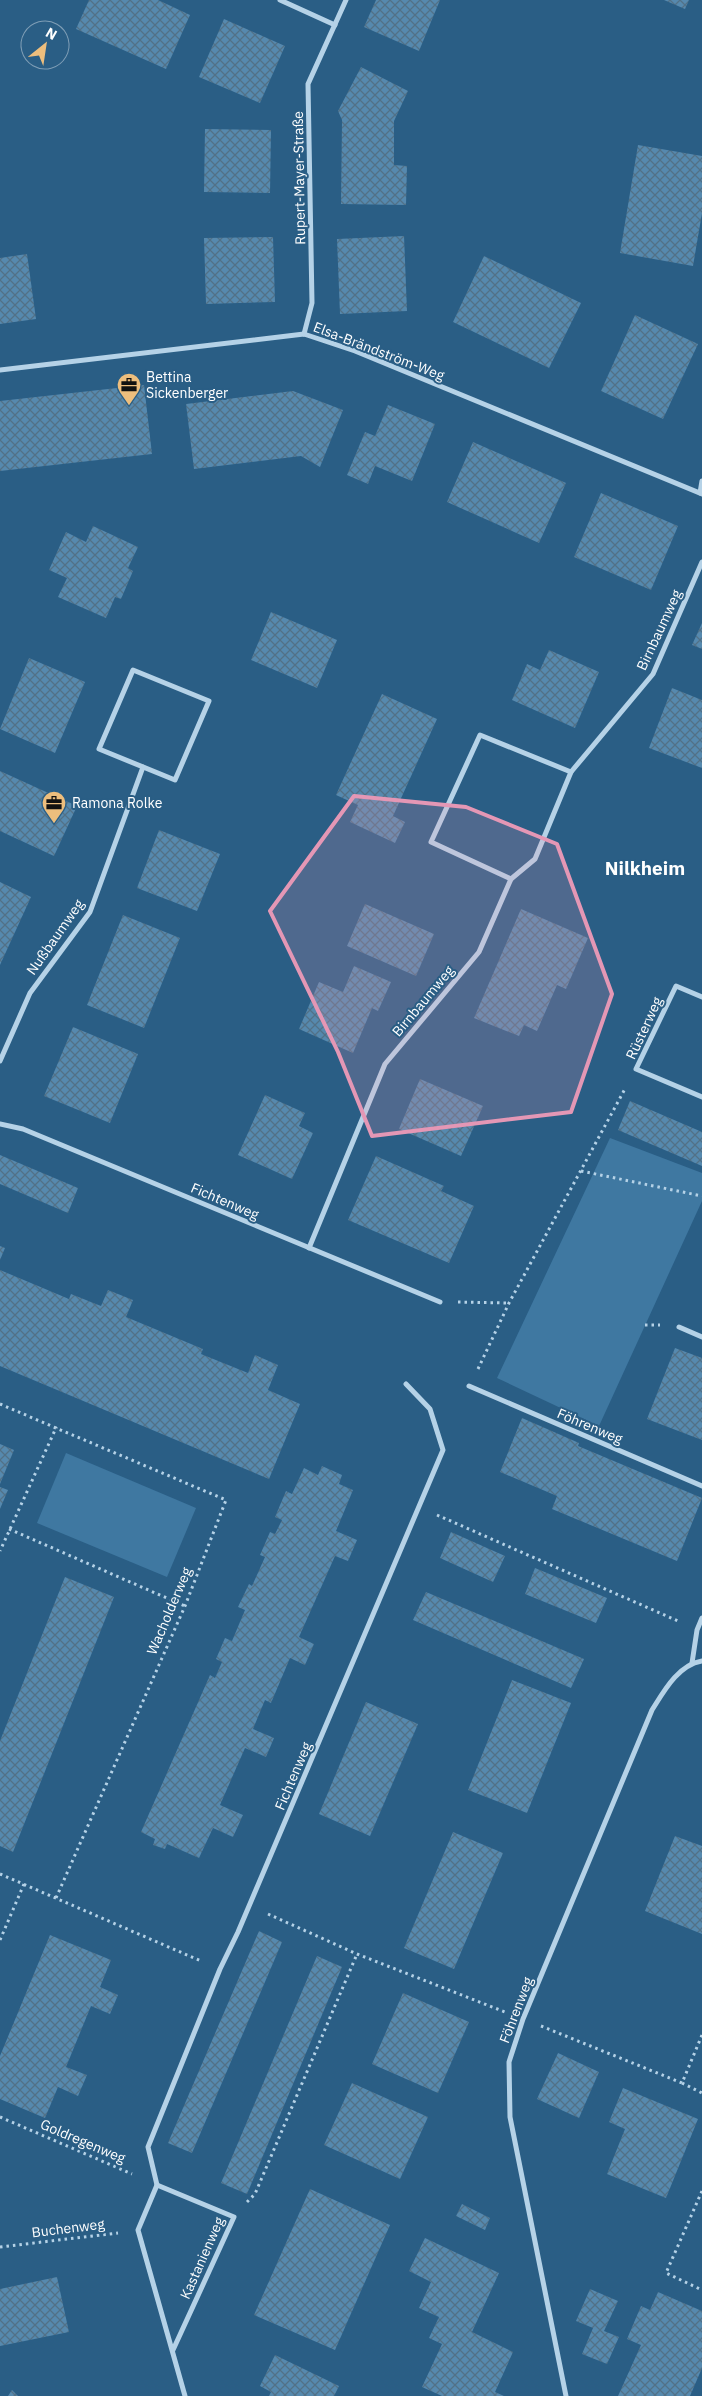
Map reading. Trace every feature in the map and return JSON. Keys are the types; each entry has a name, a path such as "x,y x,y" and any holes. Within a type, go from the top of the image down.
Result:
{"street":[{"path":"280,0 335,25"},
{"name":"Rupert-Mayer-Straße","path":"304,334 312,303 308,84 346,0"},
{"name":"Elsa-Brändström-Weg","path":"0,370 304,334 355,351 701,494"},
{"path":"701,494 702,481"},
{"name":"Birnbaumweg","path":"309,1248 385,1064 479,952 511,879 535,859 571,772 653,674 702,562"},
{"path":"133,670 209,701 175,780 143,767 99,749 133,670"},
{"path":"511,879 431,842 480,735 571,772"},
{"name":"Nußbaumweg","path":"0,1061 30,993 90,912 143,767"},
{"name":"Rüsterweg","path":"702,997 676,986 636,1069 702,1097"},
{"name":"Fichtenweg","path":"0,1124 23,1129 440,1302"},
{"path":"679,1327 702,1337"},
{"name":"Fichtenweg","path":"157,2185 148,2147 220,1969 420,1508 443,1450 430,1409 406,1384"},
{"name":"Föhrenweg","path":"469,1386 702,1486"},
{"path":"692,1663 697,1630 702,1618"},
{"name":"Föhrenweg","path":"566,2396 510,2117 509,2062 523,2018 652,1710 670,1682 692,1663 702,1661"},
{"path":"138,2230 157,2185"},
{"name":"Kastanienweg","path":"157,2185 234,2217 173,2350"},
{"name":"Kastanienweg","path":"138,2230 185,2396"}],"path":[{"path":"469,1386 509,1303 636,1069"},
{"path":"581,1171 702,1196"},
{"path":"440,1302 509,1303"},
{"name":"Wacholderweg","path":"0,1404 226,1500 185,1606 56,1898"},
{"path":"0,1552 56,1428"},
{"path":"420,1508 697,1630"},
{"path":"10,1529 185,1606"},
{"path":"0,1874 220,1969"},
{"path":"0,1940 24,1884"},
{"path":"249,1905 357,1954 523,2018 702,2093"},
{"path":"234,2217 255,2194 357,1954"},
{"path":"682,2083 702,2035"},
{"name":"Goldregenweg","path":"0,2117 157,2185"},
{"path":"702,2191 666,2273 702,2290"},
{"name":"Buchenweg","path":"0,2247 138,2230"}],"highlighted area":[{"path":"354,796 466,807 557,844 612,994 571,1112 372,1136 338,1052 270,911"}],"shaded area":[{"path":"610,1138 702,1173 702,1201 599,1426 497,1378"},
{"path":"66,1453 196,1508 167,1577 37,1523"}],"building":[{"path":"89,0 158,0 190,15 166,69 76,29"},
{"path":"376,0 440,0 419,51 364,27"},
{"path":"664,0 689,0 685,9"},
{"path":"224,19 285,46 260,103 199,77"},
{"path":"361,67 408,91 394,121 394,165 407,166 406,205 341,204 342,120 338,111"},
{"path":"205,129 271,130 270,193 204,192"},
{"path":"638,145 702,156 702,213 693,266 620,253"},
{"path":"404,236 407,311 340,314 337,239"},
{"path":"273,237 275,302 206,304 204,238"},
{"path":"27,254 36,319 0,324 0,258"},
{"path":"484,256 581,303 549,368 453,322"},
{"path":"635,315 698,344 663,419 601,391"},
{"path":"144,385 152,454 0,471 0,401"},
{"path":"293,391 343,410 320,467 301,456 194,469 186,404"},
{"path":"388,405 435,424 412,481 375,466 368,484 347,475 365,432 375,436"},
{"path":"473,442 566,483 539,543 447,502"},
{"path":"601,493 678,526 651,590 574,557"},
{"path":"93,526 138,547 128,568 133,571 121,599 115,597 106,618 58,597 67,578 49,570 66,532 86,542"},
{"path":"271,612 337,640 317,688 251,660"},
{"path":"702,623 702,649 692,645"},
{"path":"549,650 599,672 575,728 512,700 527,664 540,670"},
{"path":"29,658 85,682 55,753 0,729"},
{"path":"672,688 702,700 702,768 649,748"},
{"path":"382,694 437,719 393,816 405,822 395,843 350,822 358,805 336,795"},
{"path":"0,771 77,806 54,856 0,831"},
{"path":"159,830 220,854 197,911 137,888"},
{"path":"0,882 31,897 0,965"},
{"path":"365,904 434,934 416,976 347,946"},
{"path":"521,909 588,938 566,989 557,985 537,1031 524,1025 519,1036 474,1018"},
{"path":"123,915 180,938 144,1028 87,1005"},
{"path":"354,966 391,982 378,1011 372,1008 353,1053 299,1029 319,982 343,992"},
{"path":"73,1027 138,1054 110,1123 44,1096"},
{"path":"420,1079 483,1106 461,1156 399,1129"},
{"path":"265,1095 305,1113 299,1126 313,1133 292,1179 238,1155"},
{"path":"630,1101 702,1132 702,1166 618,1130"},
{"path":"0,1155 78,1188 68,1213 0,1184"},
{"path":"376,1156 444,1186 441,1191 474,1206 449,1263 348,1220"},
{"path":"0,1246 5,1248 0,1260"},
{"path":"0,1270 69,1299 71,1294 101,1306 108,1290 133,1300 126,1317 203,1349 201,1354 248,1373 255,1355 278,1365 268,1390 300,1404 269,1479 0,1366"},
{"path":"675,1348 702,1358 702,1440 647,1419"},
{"path":"522,1418 579,1443 578,1446 702,1498 677,1561 552,1509 557,1496 500,1472"},
{"path":"0,1444 14,1450 0,1484"},
{"path":"322,1466 342,1475 339,1484 353,1490 336,1531 357,1540 348,1561 335,1556 299,1637 314,1644 305,1665 290,1658 271,1703 265,1700 253,1729 274,1738 266,1757 245,1748 220,1805 243,1815 233,1837 213,1828 199,1858 167,1844 165,1849 153,1845 155,1839 141,1832 210,1675 215,1678 222,1662 216,1659 225,1638 232,1641 245,1610 238,1607 249,1584 252,1586 265,1557 260,1555 270,1532 275,1534 282,1520 275,1517 286,1491 292,1494 304,1468 318,1475"},
{"path":"0,1487 8,1490 0,1509"},
{"path":"451,1532 505,1556 493,1582 440,1558"},
{"path":"535,1568 607,1598 596,1623 525,1594"},
{"path":"65,1577 114,1597 13,1852 0,1846 0,1741"},
{"path":"426,1592 584,1659 571,1688 413,1620"},
{"path":"512,1680 571,1703 527,1813 468,1790"},
{"path":"366,1702 418,1724 370,1836 319,1814"},
{"path":"453,1832 503,1853 454,1969 404,1948"},
{"path":"675,1836 702,1846 702,1934 645,1911"},
{"path":"259,1931 282,1942 192,2153 168,2143"},
{"path":"50,1935 111,1960 100,1987 118,1995 110,2014 91,2006 66,2067 87,2075 78,2096 58,2087 45,2118 0,2099 0,2056"},
{"path":"317,1956 342,1967 247,2194 221,2183"},
{"path":"403,1993 469,2022 438,2093 372,2064"},
{"path":"558,2053 599,2072 579,2118 537,2099"},
{"path":"352,2083 428,2117 400,2179 324,2145"},
{"path":"623,2088 698,2119 666,2198 607,2174 625,2129 609,2122"},
{"path":"310,2189 390,2225 335,2350 254,2315"},
{"path":"462,2204 490,2218 485,2230 456,2216"},
{"path":"425,2238 499,2273 472,2332 513,2352 495,2392 504,2396 442,2396 422,2387 442,2344 429,2338 439,2317 419,2308 431,2282 409,2271"},
{"path":"57,2277 69,2332 0,2346 0,2289"},
{"path":"590,2289 618,2301 604,2331 619,2337 607,2364 582,2354 593,2328 576,2321"},
{"path":"658,2292 702,2311 702,2368 690,2396 618,2396 641,2345 627,2339 641,2306 650,2310"},
{"path":"275,2355 339,2386 334,2396 269,2396 271,2392 260,2386"},
{"path":"12,2390 18,2396 8,2396"}],"place":[{"name":"Bettina Sickenberger","path":"129,406"},
{"name":"Ramona Rolke","path":"54,824"}],"district":[{"name":"Nilkheim","path":"645,868"}]}
